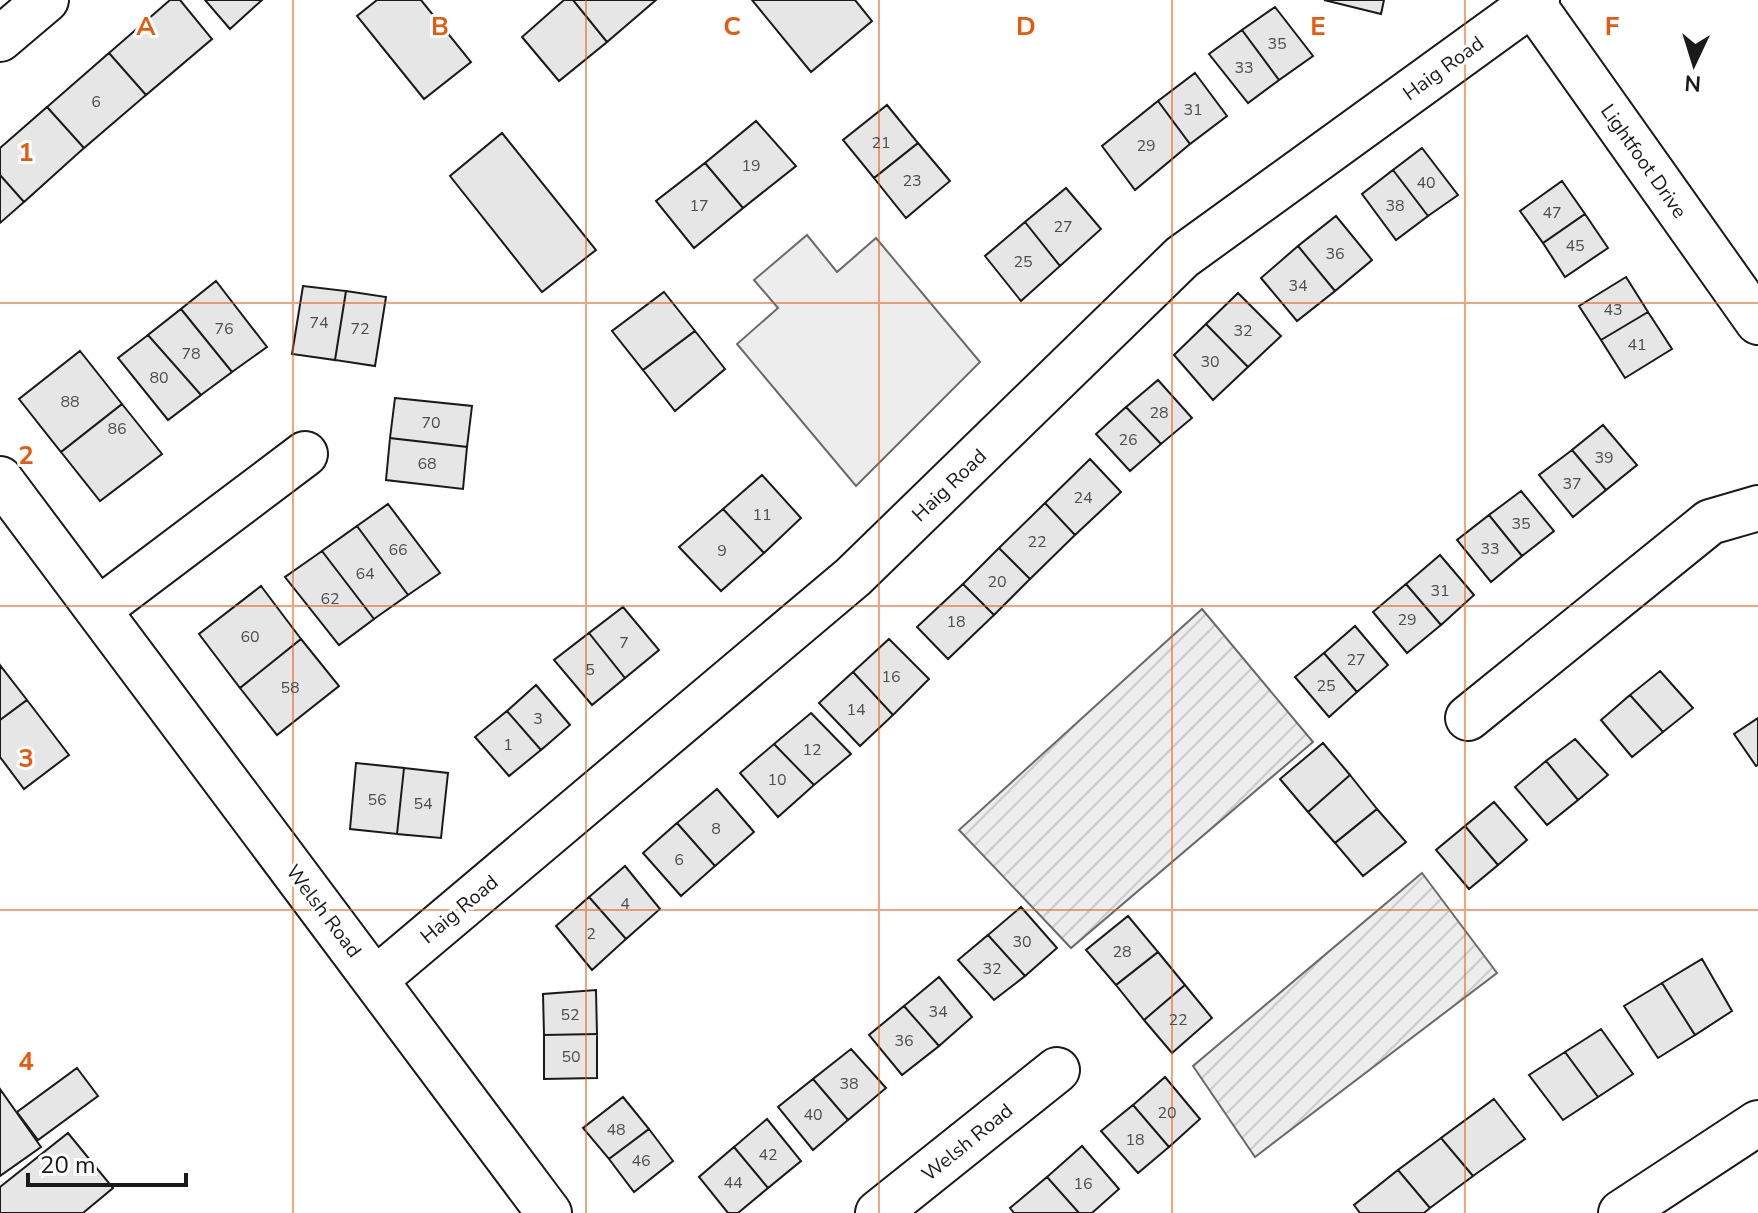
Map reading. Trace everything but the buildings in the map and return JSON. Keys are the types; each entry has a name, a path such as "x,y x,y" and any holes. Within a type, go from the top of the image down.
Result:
{"street":[{"path":"0,39 46,0"},
{"name":"Lightfoot Drive","path":"1533,1 1758,322"},
{"name":"Haig Road","path":"375,980 853,577 1182,257 1533,1"},
{"path":"98,610 305,454"},
{"name":"Welsh Road","path":"0,479 549,1213"},
{"path":"1468,718 1710,522 1758,508"},
{"name":"Welsh Road","path":"878,1213 1057,1070"},
{"path":"1621,1213 1758,1123"}],"shaded area":[{"path":"807,235 837,272 876,238 980,362 856,486 737,344 778,308 754,280"},
{"path":"1202,609 1313,742 1071,948 959,830"},
{"path":"1422,873 1497,973 1255,1157 1193,1066"}]}
